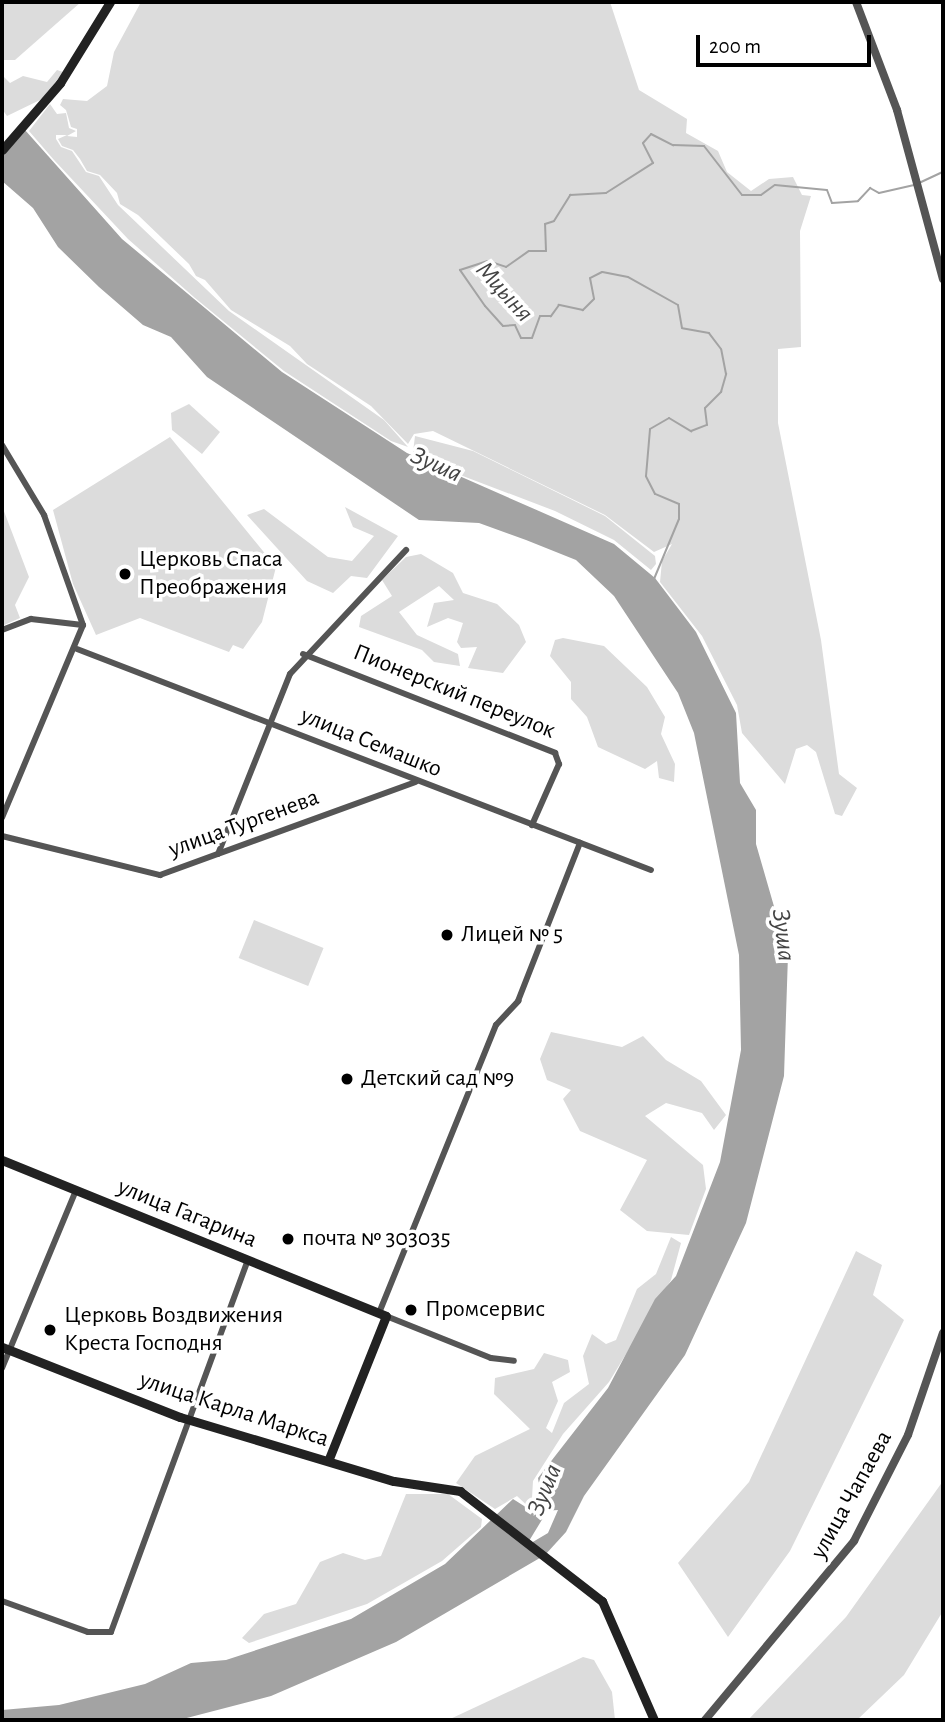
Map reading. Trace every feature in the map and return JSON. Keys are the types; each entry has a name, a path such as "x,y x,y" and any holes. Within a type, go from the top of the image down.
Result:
{"main road":[{"path":"2,150 38,108 110,2"},
{"name":"улица Гагарина","path":"2,1160 382,1314"},
{"path":"328,1461 382,1314"},
{"name":"улица Карла Маркса","path":"6,1349 184,1418 394,1481 460,1491 561,1564 610,1614 654,1720"}],"street":[{"path":"856,2 917,178 943,279"},
{"path":"2,444 44,515 83,625 77,649 2,818"},
{"path":"218,854 267,722 303,654 405,550"},
{"path":"2,630 39,619 83,625"},
{"name":"улица Семашко","path":"77,649 416,782 651,870"},
{"name":"Пионерский переулок","path":"303,654 555,753 559,764 532,825"},
{"name":"улица Тургенева","path":"2,836 160,875 416,782"},
{"path":"382,1314 496,1024 518,1001 580,844"},
{"path":"2,1368 6,1349 76,1190"},
{"path":"2,1601 98,1634 111,1632 184,1418 248,1260"},
{"name":"улица Гагарина","path":"382,1314 486,1356 514,1361"},
{"name":"улица Чапаева","path":"705,1720 853,1541 908,1435 943,1333"}],"shaded area":[{"path":"2,2 81,2 15,60 2,60"},
{"path":"141,2 610,2 639,90 687,119 686,133 718,151 727,172 751,191 769,179 793,177 802,195 811,196 800,231 801,347 778,349 778,423 821,640 839,774 857,788 842,816 835,814 816,752 807,745 796,749 785,784 742,733 737,705 702,636 660,582 662,561 672,544 654,552 605,515 433,431 414,434 408,444 371,406 307,364 290,346 231,310 205,280 196,276 189,264 138,215 120,204 117,193 100,175 87,171 73,150 62,146 58,139 67,135 56,135 61,147 72,151 86,172 99,176 118,205 229,311 384,420 408,447 391,441 284,371 195,298 128,239 29,131 50,104 57,114 66,113 69,128 76,131 67,136 77,137 77,129 71,127 66,110 60,105 63,99 87,101 107,86 114,52"},
{"path":"57,70 63,72 57,84 40,100 7,116 2,109 2,75 10,83 23,76 47,82"},
{"path":"189,404 220,432 202,454 172,430 171,413"},
{"path":"415,436 473,451 605,516 655,556 656,564 651,570 614,540 555,511 442,468 413,452"},
{"path":"170,437 276,567 262,622 243,649 233,645 229,652 140,618 96,635 73,584 53,510"},
{"path":"2,506 29,577 15,605 20,618 2,626"},
{"path":"345,507 398,536 367,578 351,576 333,593 307,581 247,515 264,509 328,557 352,561 374,536 353,527"},
{"path":"421,554 453,573 463,593 497,604 519,625 526,642 503,673 468,668 477,647 461,648 457,642 463,623 448,618 427,627 434,603 454,600 439,586 399,612 417,635 458,654 460,666 434,662 422,650 359,627 361,616 392,596 382,580 406,557"},
{"path":"563,638 604,646 647,687 665,717 661,734 675,764 674,782 659,778 657,761 645,769 598,747 587,717 571,699 571,682 550,656 555,640"},
{"path":"254,920 324,948 308,986 239,958"},
{"path":"551,1032 622,1047 643,1036 666,1060 701,1081 726,1115 714,1130 702,1113 666,1103 645,1116 703,1165 706,1189 689,1235 647,1231 620,1210 647,1160 580,1131 563,1099 571,1090 547,1080 540,1059"},
{"path":"671,1237 681,1243 671,1280 609,1382 563,1434 533,1481 532,1498 542,1510 534,1512 517,1496 495,1509 456,1483 475,1456 530,1429 494,1394 495,1378 534,1369 544,1353 568,1360 570,1372 552,1382 558,1401 546,1428 552,1433 564,1403 589,1384 583,1356 592,1334 606,1344 616,1340 637,1289 656,1274"},
{"path":"856,1251 882,1265 873,1295 904,1320 790,1551 728,1637 678,1563 749,1482"},
{"path":"943,1481 943,1611 904,1675 857,1720 748,1720 846,1617"},
{"path":"406,1494 448,1494 482,1519 481,1527 442,1561 367,1604 249,1643 242,1638 264,1614 296,1604 320,1562 343,1553 365,1560 381,1556"},
{"path":"583,1657 594,1660 612,1692 615,1720 448,1720"}],"water":[{"name":"Зуша","path":"25,130 122,239 282,372 407,453 614,544 655,578 696,632 736,713 740,783 756,810 756,844 788,955 784,1076 746,1223 685,1355 584,1496 566,1532 545,1555 396,1642 271,1696 179,1720 2,1720 2,1710 59,1705 145,1684 191,1663 226,1660 351,1619 445,1564 513,1499 543,1518 526,1546 548,1533 558,1510 543,1511 538,1478 608,1388 655,1299 676,1276 720,1162 741,1050 739,955 694,733 678,693 614,596 576,560 526,540 479,523 419,520 207,377 171,337 143,325 99,287 58,247 33,208 2,181 2,157"}],"waterway":[{"name":"Мцыня","path":"654,579 679,519 679,504 655,494 646,476 650,429 669,418 691,431 707,425 705,408 721,392 726,374 721,349 709,333 682,328 678,305 628,277 602,272 590,278 594,299 583,310 559,305 551,316 540,316 532,338 521,338 515,325 503,326 485,306 460,270 488,261 506,267 529,251 546,251 545,224 554,221 570,195 606,193 653,163 643,143 651,134 673,145 704,146 742,195 761,195 775,185 827,190 832,203 858,201 870,188 879,193 914,185"},
{"name":"Мцыня","path":"919,183 943,172"}],"place":[{"name":"Церковь Спаса Преображения","path":"125,574"},
{"name":"Лицей № 5","path":"447,935"},
{"name":"Детский сад №9","path":"347,1079"},
{"name":"почта № 303035","path":"288,1239"},
{"name":"Промсервис","path":"411,1310"},
{"name":"Церковь Воздвижения Креста Господня","path":"50,1330"}]}
